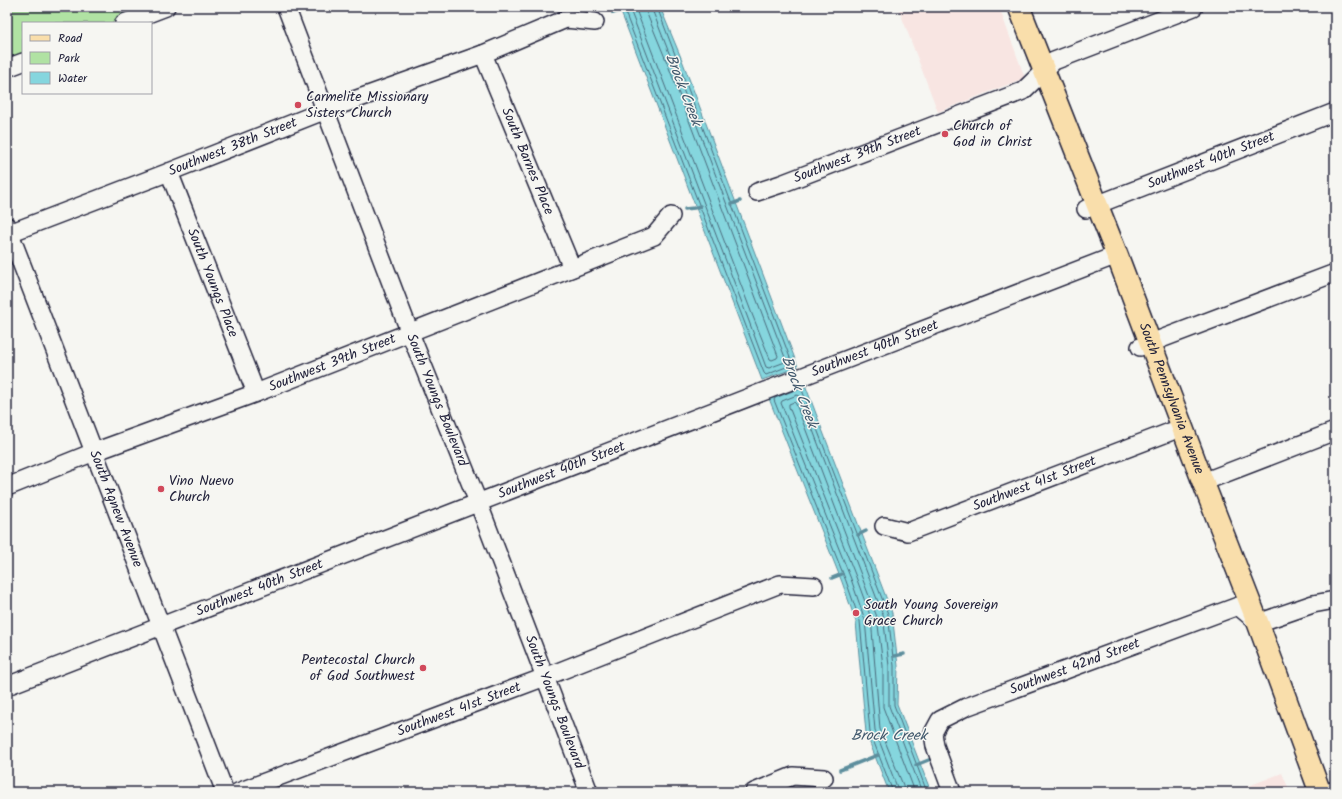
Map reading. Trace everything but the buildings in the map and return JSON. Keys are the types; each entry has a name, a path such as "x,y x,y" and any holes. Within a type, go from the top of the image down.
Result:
{"main road":[{"name":"South Pennsylvania Avenue","path":"1008,7 1040,75"},
{"name":"South Pennsylvania Avenue","path":"1019,7 1040,75 1178,430 1238,606 1281,723 1309,792"},
{"name":"South Pennsylvania Avenue","path":"1178,430 1203,482 1258,623 1320,792"}],"street":[{"path":"127,22 166,7"},
{"name":"South Youngs Boulevard","path":"286,7 410,333 478,502 589,792"},
{"name":"Southwest 39th Street","path":"757,192 788,182 1016,94 1023,91 1054,61 1194,7"},
{"name":"Southwest 38th Street","path":"8,231 169,172 326,110 484,54 566,19 595,22"},
{"name":"South Barnes Place","path":"484,54 572,268"},
{"path":"7,68 22,62"},
{"name":"Southwest 40th Street","path":"1091,207 1335,112"},
{"name":"South Youngs Place","path":"169,172 256,392"},
{"name":"Southwest 39th Street","path":"7,487 94,452 410,333 654,236 671,216"},
{"name":"South Agnew Avenue","path":"8,231 225,792"},
{"name":"Southwest 40th Street","path":"7,686 478,502 1112,258"},
{"path":"1145,345 1335,273"},
{"name":"Southwest 41st Street","path":"884,526 908,532 1178,430"},
{"path":"1203,482 1335,431"},
{"name":"Southwest 41st Street","path":"238,792 544,677 780,584 814,586"},
{"path":"1238,606 1258,623 1313,604 1335,600"},
{"name":"Southwest 42nd Street","path":"952,792 935,746 933,733 940,720 966,708 1238,606"},
{"path":"754,792 793,776 824,778"},
{"path":"1330,792 1335,790"}],"shaded area":[{"path":"898,7 999,7 1025,78 938,112"},
{"path":"1282,773 1290,792 1233,792"}],"green space":[{"path":"7,7 152,7 114,22 22,22 22,57 7,63"}],"water":[{"name":"Brock Creek","path":"619,7 660,7 682,60 798,367 762,380"},
{"name":"Brock Creek","path":"804,382 892,613 898,666 897,704 931,792 889,792 866,733 856,622 842,582 768,396"}],"waterway":[{"path":"613,13 629,7"},
{"path":"732,204 740,201"},
{"path":"685,209 700,206"},
{"path":"858,535 866,531"},
{"path":"832,578 842,574"},
{"path":"894,656 904,654"},
{"path":"840,770 878,755"},
{"path":"916,765 931,759"}],"place":[{"name":"Carmelite Missionary Sisters Church","path":"298,105"},
{"name":"Church of God in Christ","path":"945,134"},
{"name":"Vino Nuevo Church","path":"161,489"},
{"name":"South Young Sovereign Grace Church","path":"856,613"},
{"name":"Pentecostal Church of God Southwest","path":"423,668"}]}
